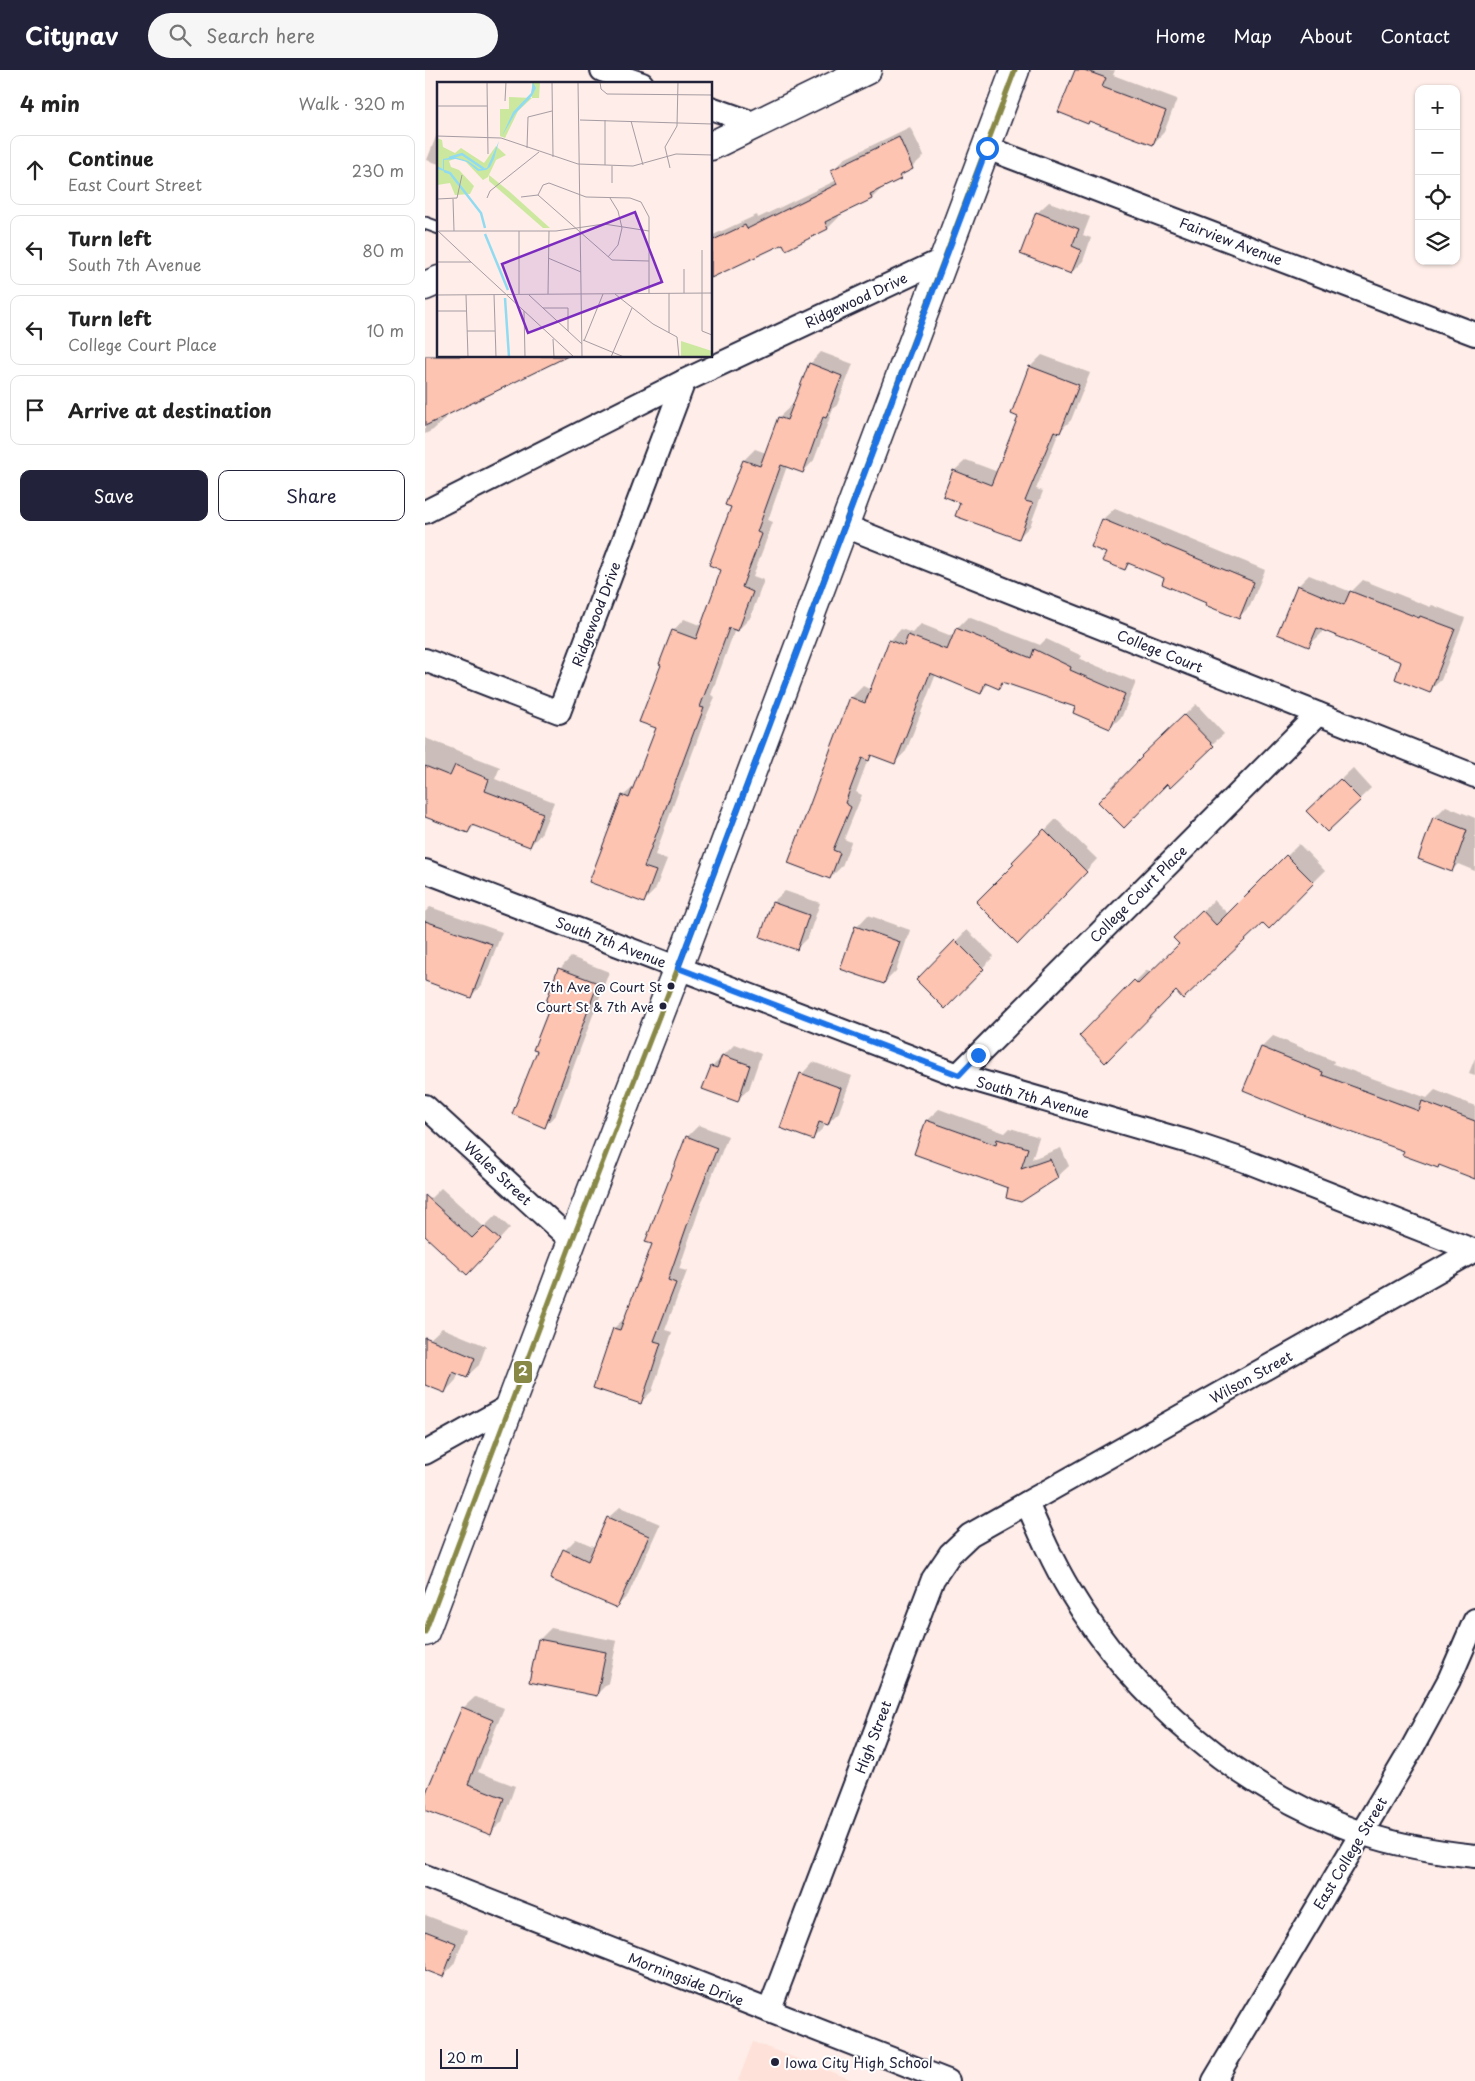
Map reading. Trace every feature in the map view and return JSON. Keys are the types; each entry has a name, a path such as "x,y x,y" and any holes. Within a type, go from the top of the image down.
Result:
{"street":[{"path":"603,70 636,82"},
{"path":"713,145 867,70"},
{"path":"425,1632 845,526 1015,70"},
{"path":"713,109 756,124"},
{"name":"Fairview Avenue","path":"987,148 1475,334"},
{"name":"Ridgewood Drive","path":"425,512 684,381 946,258"},
{"path":"425,286 437,281"},
{"name":"Ridgewood Drive","path":"425,660 559,712 684,381"},
{"name":"College Court","path":"845,526 1475,776"},
{"name":"College Court Place","path":"959,1075 1318,714"},
{"name":"South 7th Avenue","path":"425,871 959,1075 1189,1142 1234,1157 1475,1250"},
{"name":"Wales Street","path":"425,1106 572,1241"},
{"name":"Wilson Street","path":"1027,1503 1475,1250"},
{"path":"425,1453 511,1405"},
{"path":"1027,1503 1070,1591 1103,1640 1140,1685 1182,1726 1228,1763 1278,1795 1330,1821 1362,1833 1448,1853 1475,1856"},
{"name":"High Street","path":"769,2011 933,1579 950,1554 970,1535 1027,1503"},
{"name":"East College Street","path":"1214,2081 1411,1750 1444,1689 1475,1620"},
{"name":"Morningside Drive","path":"425,1876 948,2081"}],"lane":[{"path":"425,223 437,227"}],"shaded area":[{"name":"Iowa City High School","path":"753,2042 855,2081 738,2081"}],"building":[{"path":"1075,70 1084,70 1106,78 1102,87 1166,111 1153,145 1089,121 1088,124 1058,112"},
{"path":"899,137 913,169 899,176 901,179 870,194 872,199 825,222 828,229 786,250 783,244 713,277 713,240 745,225 747,229 837,184 831,170"},
{"path":"1036,212 1079,229 1072,246 1081,250 1071,274 1020,254"},
{"path":"425,356 437,356 437,358 564,358 425,426"},
{"path":"809,363 842,376 826,418 823,417 803,473 781,465 757,532 762,534 742,587 753,592 738,631 729,628 700,707 704,708 644,867 656,871 644,903 589,882 622,795 629,798 656,728 639,722 672,630 696,639 721,570 709,565 731,507 725,505 743,460 760,466 778,417 787,420"},
{"path":"1029,366 1079,385 1060,433 1054,431 1025,501 1033,503 1019,539 955,516 960,503 943,496 953,470 991,485 1018,417 1011,414"},
{"path":"1102,519 1254,582 1239,619 1162,584 1164,578 1128,563 1125,570 1102,561 1106,553 1091,547"},
{"path":"1297,585 1344,605 1350,591 1419,618 1420,616 1455,629 1430,693 1395,679 1401,662 1317,628 1309,647 1277,634"},
{"path":"956,628 1031,658 1034,649 1071,667 1070,670 1125,694 1110,729 1073,713 1075,707 1002,682 999,689 985,683 981,694 930,673 895,764 871,755 869,761 862,758 845,803 851,807 833,850 840,853 830,879 788,863 850,697 865,703 889,640 904,646 908,635 947,650"},
{"path":"1184,715 1214,746 1170,788 1167,784 1124,828 1098,802 1141,756"},
{"path":"455,765 489,779 485,791 543,813 530,847 472,825 468,833 425,817 425,766 450,776"},
{"path":"1340,779 1361,800 1327,832 1306,811"},
{"path":"1433,817 1467,830 1452,872 1418,859"},
{"path":"1044,829 1087,872 1018,944 976,902 1014,864 1012,862"},
{"path":"1286,855 1314,883 1269,929 1263,923 1183,999 1176,991 1105,1063 1079,1036 1134,980 1138,984 1179,944 1173,938 1202,910 1216,925"},
{"path":"772,902 809,915 797,950 760,937"},
{"path":"425,921 492,944 471,998 425,981"},
{"path":"855,926 900,942 884,984 840,969"},
{"path":"955,940 984,969 945,1009 916,980"},
{"path":"558,968 598,983 545,1128 512,1114 537,1051 533,1050 551,1004 546,1002"},
{"path":"1261,1047 1323,1072 1322,1075 1419,1111 1422,1101 1475,1121 1475,1179 1439,1165 1438,1168 1402,1155 1404,1151 1306,1116 1243,1090"},
{"path":"722,1055 750,1065 738,1102 702,1089 711,1066 717,1068"},
{"path":"800,1073 841,1088 828,1125 819,1122 813,1140 780,1128"},
{"path":"926,1120 996,1145 997,1139 1028,1148 1021,1169 1050,1159 1058,1178 1021,1202 1006,1198 1008,1188 914,1154"},
{"path":"686,1136 717,1148 668,1280 676,1283 654,1341 661,1343 641,1404 593,1388 613,1328 620,1330 652,1244 645,1242"},
{"path":"425,1195 472,1238 484,1226 500,1240 467,1275 425,1236"},
{"path":"425,1337 475,1358 467,1378 453,1372 445,1393 425,1385"},
{"path":"607,1517 649,1536 617,1608 550,1579 563,1549 588,1561"},
{"path":"538,1639 606,1652 597,1696 529,1682"},
{"path":"462,1707 493,1720 468,1784 504,1798 491,1835 425,1810 425,1795"},
{"path":"425,1931 456,1943 443,1977 425,1970"}],"transit line":[{"name":"2","path":"425,1632 572,1241 686,947 1015,70"}],"place":[{"name":"7th Ave @ Court St","path":"671,986"},
{"name":"Court St & 7th Ave","path":"663,1006"},
{"name":"Iowa City High School","path":"775,2062"}],"route":[{"path":"978,1055 959,1075 678,968 987,148"}]}
